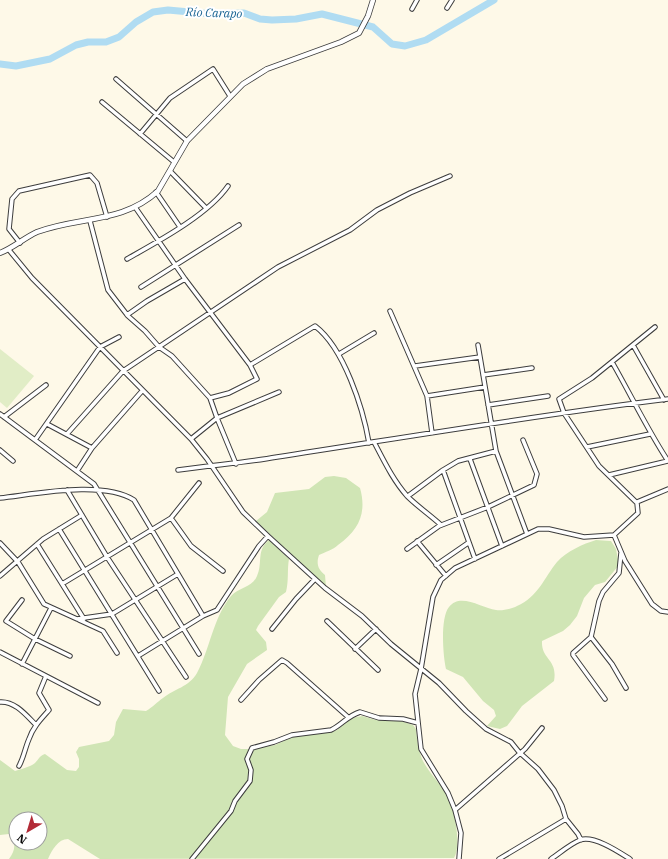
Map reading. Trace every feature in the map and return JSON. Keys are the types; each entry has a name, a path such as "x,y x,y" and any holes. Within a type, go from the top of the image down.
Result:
{"street":[{"path":"0,253 9,250 37,232 107,218 135,207 156,192 187,141 243,84 267,68 351,38 359,33 368,16 373,0"},
{"path":"412,9 417,0"},
{"path":"447,8 452,0"},
{"path":"140,134 170,98 213,69 230,96"},
{"path":"116,79 187,141"},
{"path":"102,102 174,162"},
{"path":"170,171 206,208"},
{"path":"20,242 9,229 12,199 19,191 90,175 97,183 107,218"},
{"path":"67,434 123,371 278,267 350,230 377,210 410,193 450,176"},
{"path":"127,259 180,227 206,208 228,186"},
{"path":"156,192 180,227"},
{"path":"135,207 185,279 250,365 257,379 229,393 210,398"},
{"path":"90,221 108,290 127,315 160,347 172,356 210,398 236,464"},
{"path":"142,287 239,225"},
{"path":"9,250 32,278 191,439 243,512 315,579 362,616 421,669 439,683 466,712 486,729 505,738 538,769 554,790 562,806 566,819 575,829 581,840"},
{"path":"127,315 147,301 185,279"},
{"path":"390,311 427,396 432,433"},
{"path":"250,365 315,326 323,332 339,354 366,423 369,443"},
{"path":"459,859 461,833 455,810 448,792 421,749 415,694 436,588 455,568 538,529 576,536 614,535 638,513 639,510 637,502 599,466 564,413 559,399 592,378 655,327"},
{"path":"339,354 374,334"},
{"path":"35,440 100,347 119,338"},
{"path":"478,345 496,451 527,534"},
{"path":"178,470 210,465 236,464 491,424 666,399 633,345"},
{"path":"415,366 480,357"},
{"path":"609,475 668,461 650,434 636,403 612,362"},
{"path":"483,375 532,368"},
{"path":"4,416 46,385"},
{"path":"427,396 485,387"},
{"path":"77,471 92,448 142,391"},
{"path":"191,439 217,418 279,392"},
{"path":"488,405 548,396"},
{"path":"0,414 94,484 199,654"},
{"path":"47,424 92,448"},
{"path":"587,447 650,434"},
{"path":"407,548 441,525 460,519 512,497 534,485 537,474 523,440"},
{"path":"374,442 389,471 408,496 441,525"},
{"path":"0,450 13,461"},
{"path":"408,496 442,470 458,462 496,451"},
{"path":"470,458 502,546"},
{"path":"442,470 468,544 475,559"},
{"path":"62,584 171,518 199,482"},
{"path":"637,502 668,489"},
{"path":"0,498 67,490 98,490 117,492 134,500 203,616"},
{"path":"67,490 107,557 161,642 186,678"},
{"path":"0,576 37,544 82,515"},
{"path":"171,518 191,546 223,571"},
{"path":"60,529 159,691"},
{"path":"614,535 620,554 652,604 661,611 668,612"},
{"path":"138,656 203,616 217,610 259,546 268,536"},
{"path":"417,541 446,576"},
{"path":"0,543 18,562 44,604 103,631 117,654"},
{"path":"37,544 84,619"},
{"path":"436,565 468,544"},
{"path":"605,699 573,655 574,650 591,637 603,592 619,573 620,554"},
{"path":"77,619 112,614 178,574"},
{"path":"272,629 296,599 315,579"},
{"path":"22,600 6,621 35,639 70,656"},
{"path":"22,664 51,608"},
{"path":"326,621 378,670"},
{"path":"355,649 376,629"},
{"path":"591,637 612,664 626,688"},
{"path":"0,652 98,702"},
{"path":"241,700 259,680 282,660 348,717"},
{"path":"19,766 24,757 28,739 36,725 49,710 40,693 46,676"},
{"path":"0,702 7,702 20,710 36,725"},
{"path":"192,859 231,811 235,801 250,781 251,770 247,759 252,748 292,735 331,730 337,727 348,717 360,712 379,718 403,719 418,723"},
{"path":"455,810 525,748 542,728"},
{"path":"499,859 566,819"},
{"path":"551,859 581,840 587,839 608,846 630,859"}],"green space":[{"path":"0,349 34,376 7,408 0,402"},
{"path":"334,476 346,478 360,488 362,497 362,513 356,527 345,539 334,548 319,555 318,566 325,575 326,587 256,521 267,512 275,493 309,489 325,477"},
{"path":"269,540 289,559 286,592 279,597 256,630 266,642 267,650 247,664 228,697 225,735 233,746 241,749 254,749 275,745 292,737 331,732 337,730 352,718 362,716 376,720 401,721 413,725 416,729 422,759 450,801 457,836 454,858 100,859 68,839 64,839 53,849 48,859 9,859 13,851 48,851 48,811 8,811 8,834 0,835 0,760 15,771 35,763 45,754 67,770 76,771 79,767 79,759 76,752 79,747 109,741 114,735 116,722 123,709 146,711 167,695 190,682 197,673 225,605 234,593 255,580 259,571 262,548"},
{"path":"596,540 611,541 616,549 619,565 605,582 595,585 584,598 577,616 570,625 563,631 542,641 544,652 554,668 554,681 522,706 507,726 500,729 487,726 496,716 494,710 483,701 463,677 446,669 443,647 443,628 446,612 449,607 459,601 471,602 496,610 504,610 515,607 530,598 540,587 552,568 565,554 575,548"}],"waterway":[{"name":"Río Carapo","path":"0,64 16,66 50,59 76,45 88,42 106,42 119,37 136,22 153,12 168,10 212,14 244,13 260,19 272,20 296,19 322,14 373,27 392,44 405,46 426,40 494,0"}]}
